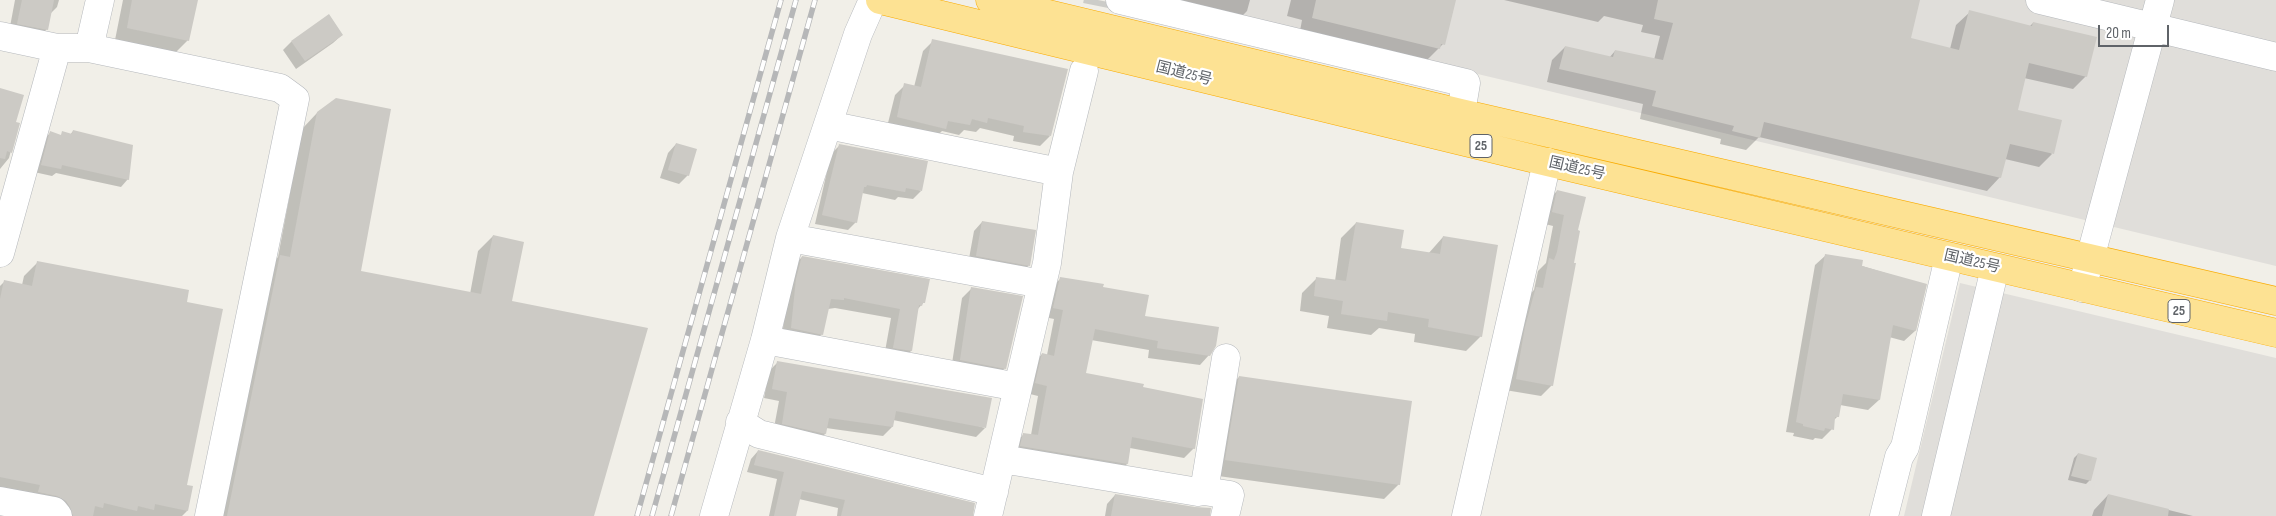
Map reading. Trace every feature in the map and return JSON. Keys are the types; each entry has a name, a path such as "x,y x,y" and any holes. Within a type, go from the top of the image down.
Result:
{"highway":[{"name":"国道25号","path":"880,0 1548,162 2276,333"},
{"name":"国道25号","path":"990,0 1461,113 2276,301"}],"street":[{"path":"89,48 100,0"},
{"path":"714,516 765,340 790,238 858,34 873,0"},
{"path":"1120,0 1466,83 1461,113"},
{"path":"2040,0 2276,57"},
{"path":"2082,288 2160,0"},
{"path":"0,36 56,48 89,48 280,88 295,99 208,516"},
{"path":"0,253 56,48"},
{"path":"740,422 759,434 991,504 1047,263 1059,172 1084,71"},
{"path":"828,125 1059,172"},
{"path":"1466,516 1548,162"},
{"path":"790,238 1042,284"},
{"path":"1884,516 1899,457 1905,447 1949,256"},
{"path":"1936,516 1995,268"},
{"path":"765,340 1018,387"},
{"path":"1204,490 1226,358"},
{"path":"1002,459 1198,492 1204,490 1230,495 1225,516"},
{"path":"0,501 54,511 58,516"}],"shaded area":[{"path":"1166,0 2276,0 2276,266 1524,85"},
{"path":"1960,283 2276,358 2276,516 1904,516"}],"building":[{"path":"22,0 54,0 48,30 17,24"},
{"path":"132,0 198,0 189,41 127,28"},
{"path":"1316,0 1456,0 1445,45 1441,44 1440,49 1312,18"},
{"path":"1658,0 1920,0 1911,38 1959,50 1969,10 2032,26 2033,22 2097,37 2087,77 2029,63 2018,110 2062,120 2054,154 2010,144 2001,178 1764,122 1760,138 1732,131 1734,126 1652,106 1656,91 1559,69 1565,46 1613,57 1615,50 1663,60 1673,23 1654,19"},
{"path":"329,14 343,35 305,61 291,41"},
{"path":"932,39 1068,69 1051,136 1023,132 1024,126 988,118 987,123 972,119 970,125 948,121 946,129 897,117 904,83 921,87"},
{"path":"0,88 24,95 16,122 20,123 12,153 7,151 5,159 0,158"},
{"path":"336,98 391,109 361,271 481,294 493,235 524,242 512,301 648,328 594,516 227,516 280,255 290,257 317,112"},
{"path":"73,130 133,145 129,180 62,165 61,169 41,165 50,131 61,135 62,131 72,134"},
{"path":"676,143 697,149 689,176 668,170"},
{"path":"839,144 928,161 922,191 906,188 905,192 867,185 864,187 857,223 822,215"},
{"path":"1557,190 1586,197 1578,230 1580,231 1574,263 1576,263 1553,386 1516,379 1525,327 1536,287 1543,288 1549,258 1554,260 1557,252 1564,215 1552,212"},
{"path":"982,221 1036,230 1030,266 976,256"},
{"path":"1356,222 1404,230 1401,248 1440,254 1443,236 1498,245 1482,337 1428,327 1429,319 1388,312 1387,321 1341,314 1343,301 1314,296 1316,277 1346,281"},
{"path":"1825,254 1863,260 1862,266 1927,284 1916,331 1893,325 1880,400 1843,394 1839,417 1835,417 1834,430 1825,428 1824,431 1803,426 1803,424 1796,422"},
{"path":"802,256 930,279 925,303 922,306 919,305 912,351 893,348 900,309 844,298 844,300 831,299 823,335 791,328 796,279"},
{"path":"37,261 189,290 187,302 223,309 187,485 193,486 188,511 155,504 154,510 138,506 137,511 104,503 103,508 95,506 93,516 73,516 66,501 57,496 38,492 40,485 0,477 0,299 4,280 32,286"},
{"path":"1060,277 1104,284 1103,287 1149,295 1145,316 1219,327 1216,346 1210,356 1157,348 1158,341 1095,329 1086,373 1144,384 1143,387 1203,399 1195,449 1132,437 1128,464 1020,446 1023,433 1038,435 1047,386 1035,383 1042,353 1054,356 1063,310 1053,308"},
{"path":"971,287 1023,296 1006,369 960,360"},
{"path":"777,361 992,398 986,428 896,411 893,427 829,418 826,434 782,424 787,392 772,389"},
{"path":"1239,376 1412,401 1400,485 1225,460"},
{"path":"758,450 975,503 973,516 841,516 845,500 802,491 796,516 774,516 784,472 754,465"},
{"path":"2078,453 2097,458 2091,481 2071,476"},
{"path":"1115,494 1211,508 1210,516 1111,516"},
{"path":"2108,494 2169,509 2168,516 2102,516"}],"tunnel":[{"path":"1089,47 1098,0"}],"railway":[{"path":"637,516 781,0"},
{"path":"652,516 796,0"},
{"path":"671,516 815,0"}]}
